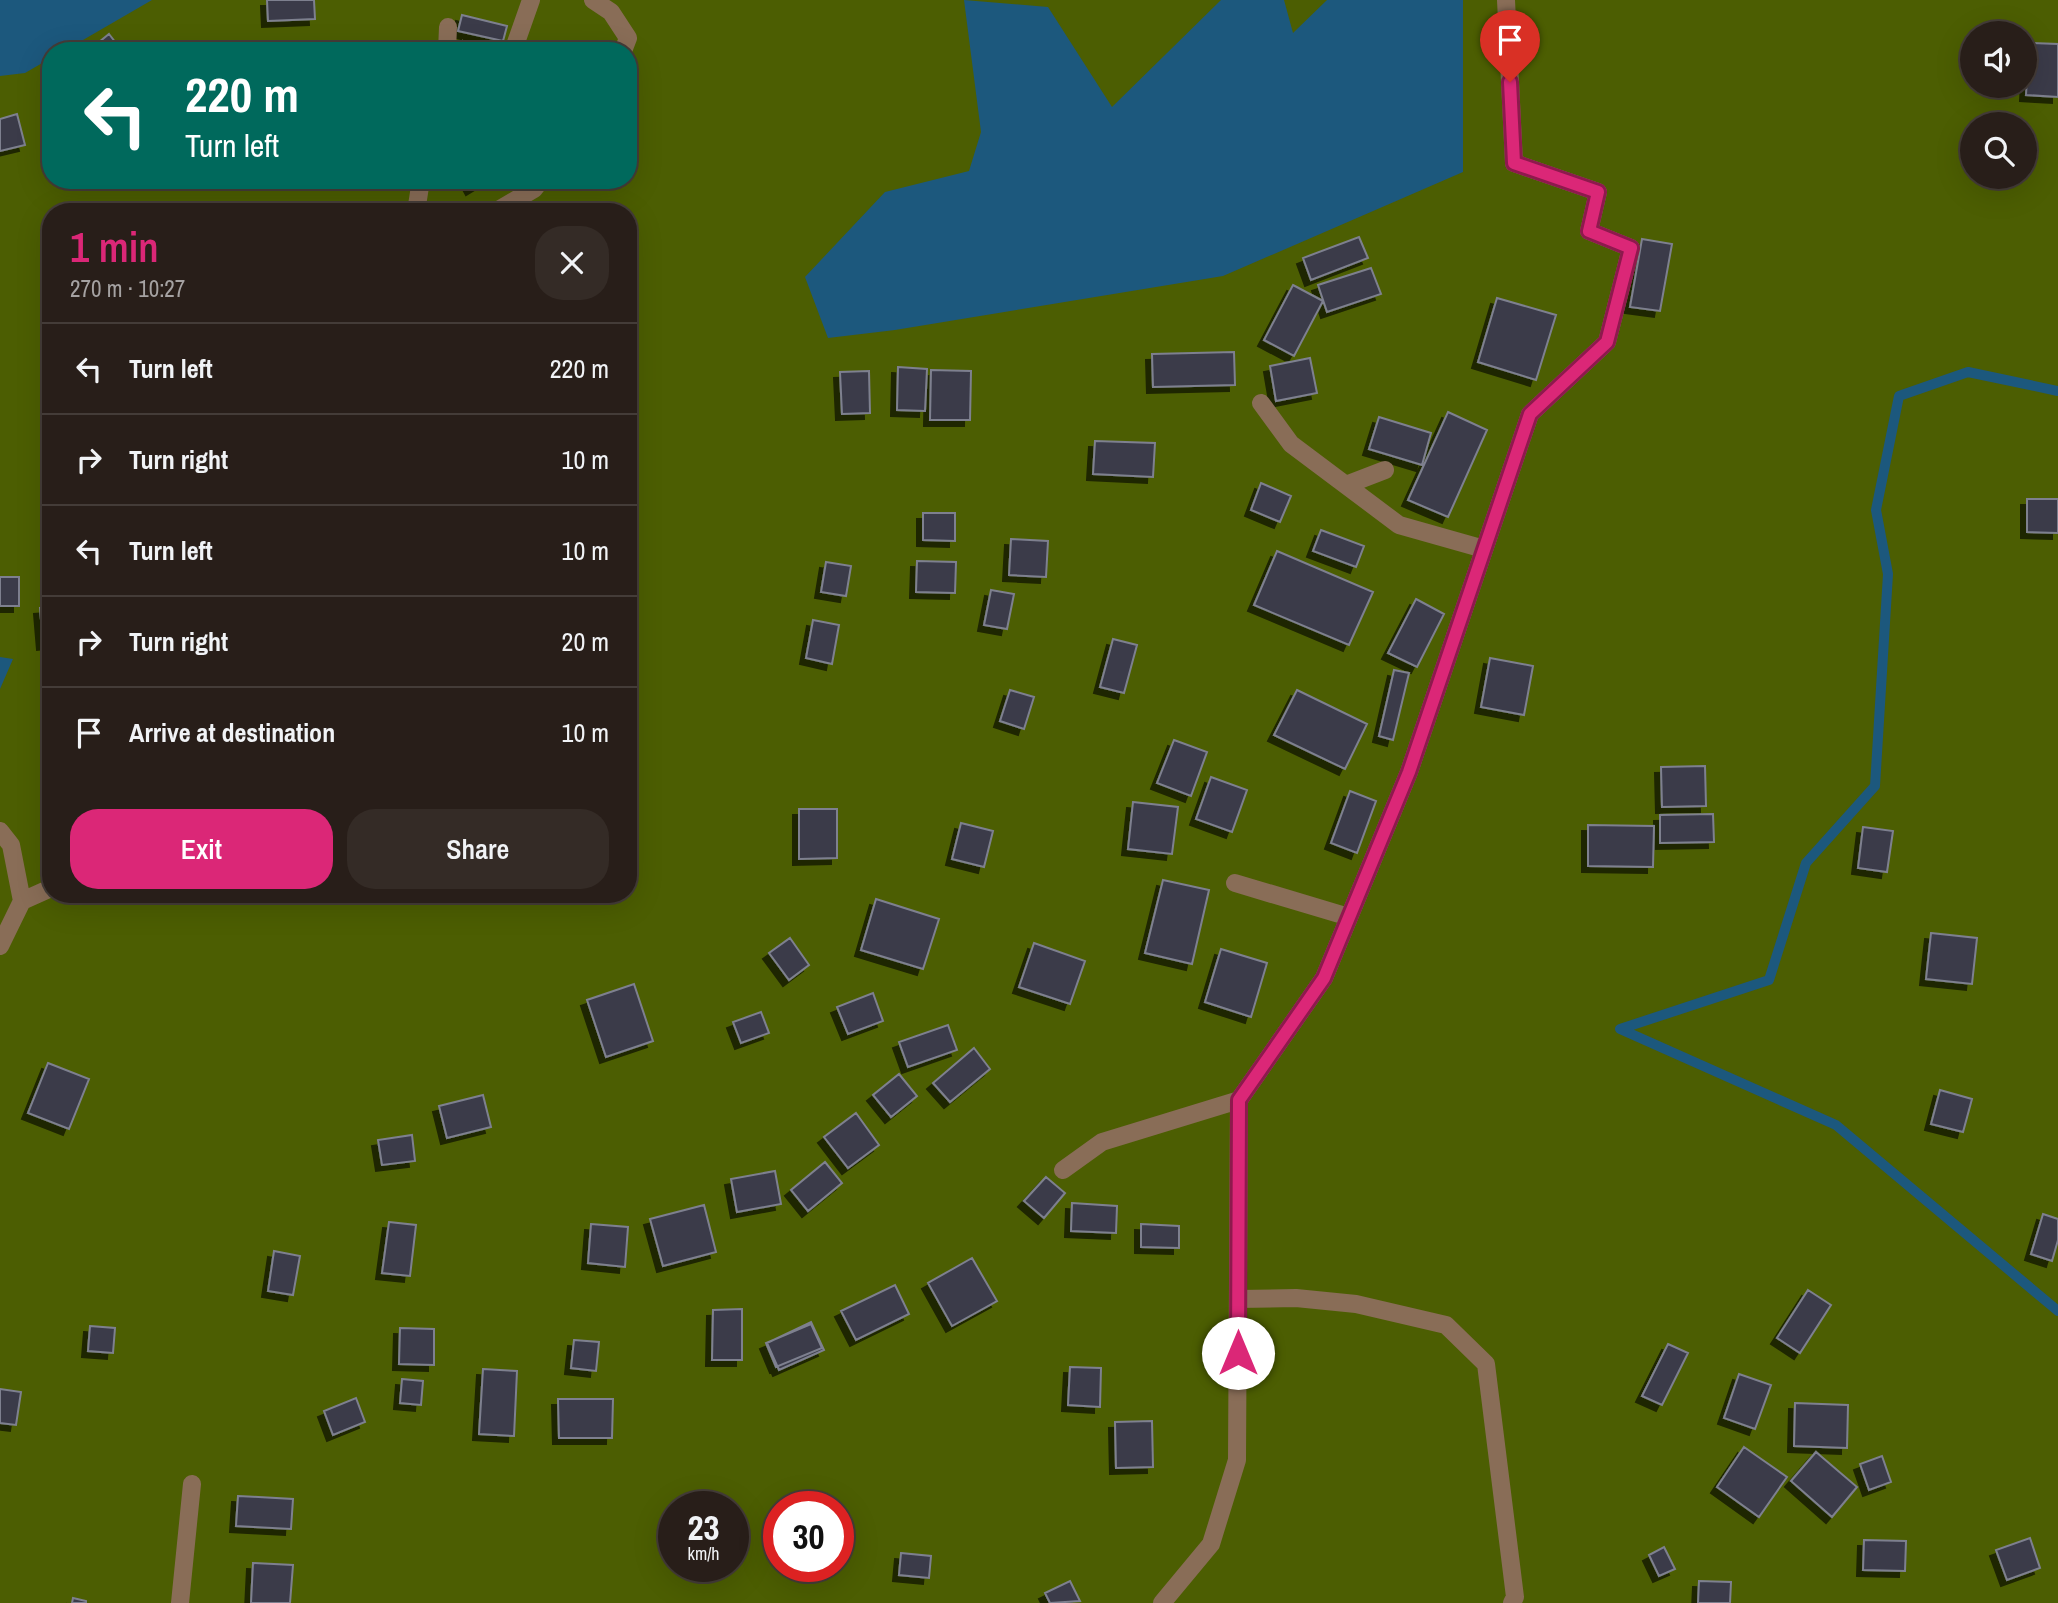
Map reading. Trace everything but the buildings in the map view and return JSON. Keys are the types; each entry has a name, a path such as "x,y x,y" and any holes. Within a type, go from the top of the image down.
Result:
{"street":[{"path":"516,42 531,0"},
{"path":"593,0 611,12 628,38 626,42"},
{"path":"1162,1603 1211,1544 1237,1460 1239,1100 1324,978 1409,772 1530,414 1607,342 1631,248 1589,231 1598,192 1514,163 1506,0"},
{"path":"447,42 448,27"},
{"path":"510,203 534,189"},
{"path":"1261,403 1291,444 1399,525 1484,549"},
{"path":"1346,485 1385,470"},
{"path":"0,831 11,845 22,901 0,946"},
{"path":"1235,883 1349,917"},
{"path":"22,901 42,892"},
{"path":"1063,1170 1102,1142 1239,1100"},
{"path":"1238,1299 1296,1298 1356,1304 1447,1325 1486,1364 1516,1597 1512,1603"},
{"path":"180,1603 192,1484"}],"green space":[{"path":"0,0 2058,0 2058,1603 0,1603"}],"water":[{"path":"0,0 152,0 80,42 42,42 42,63 25,73 0,76"},
{"path":"964,0 1048,7 1112,107 1221,0 1284,0 1293,33 1327,0 1463,0 1463,172 1223,276 895,330 828,338 805,277 885,192 969,171 981,132"},
{"path":"0,657 13,659 0,689"}],"waterway":[{"path":"2058,391 1968,372 1899,396 1876,510 1888,574 1875,786 1806,863 1769,980 1620,1029 1836,1125 2058,1311"}],"route":[{"path":"1238,1353 1239,1100 1324,978 1409,772 1530,414 1607,342 1631,248 1589,231 1598,192 1514,163 1510,82"}]}
